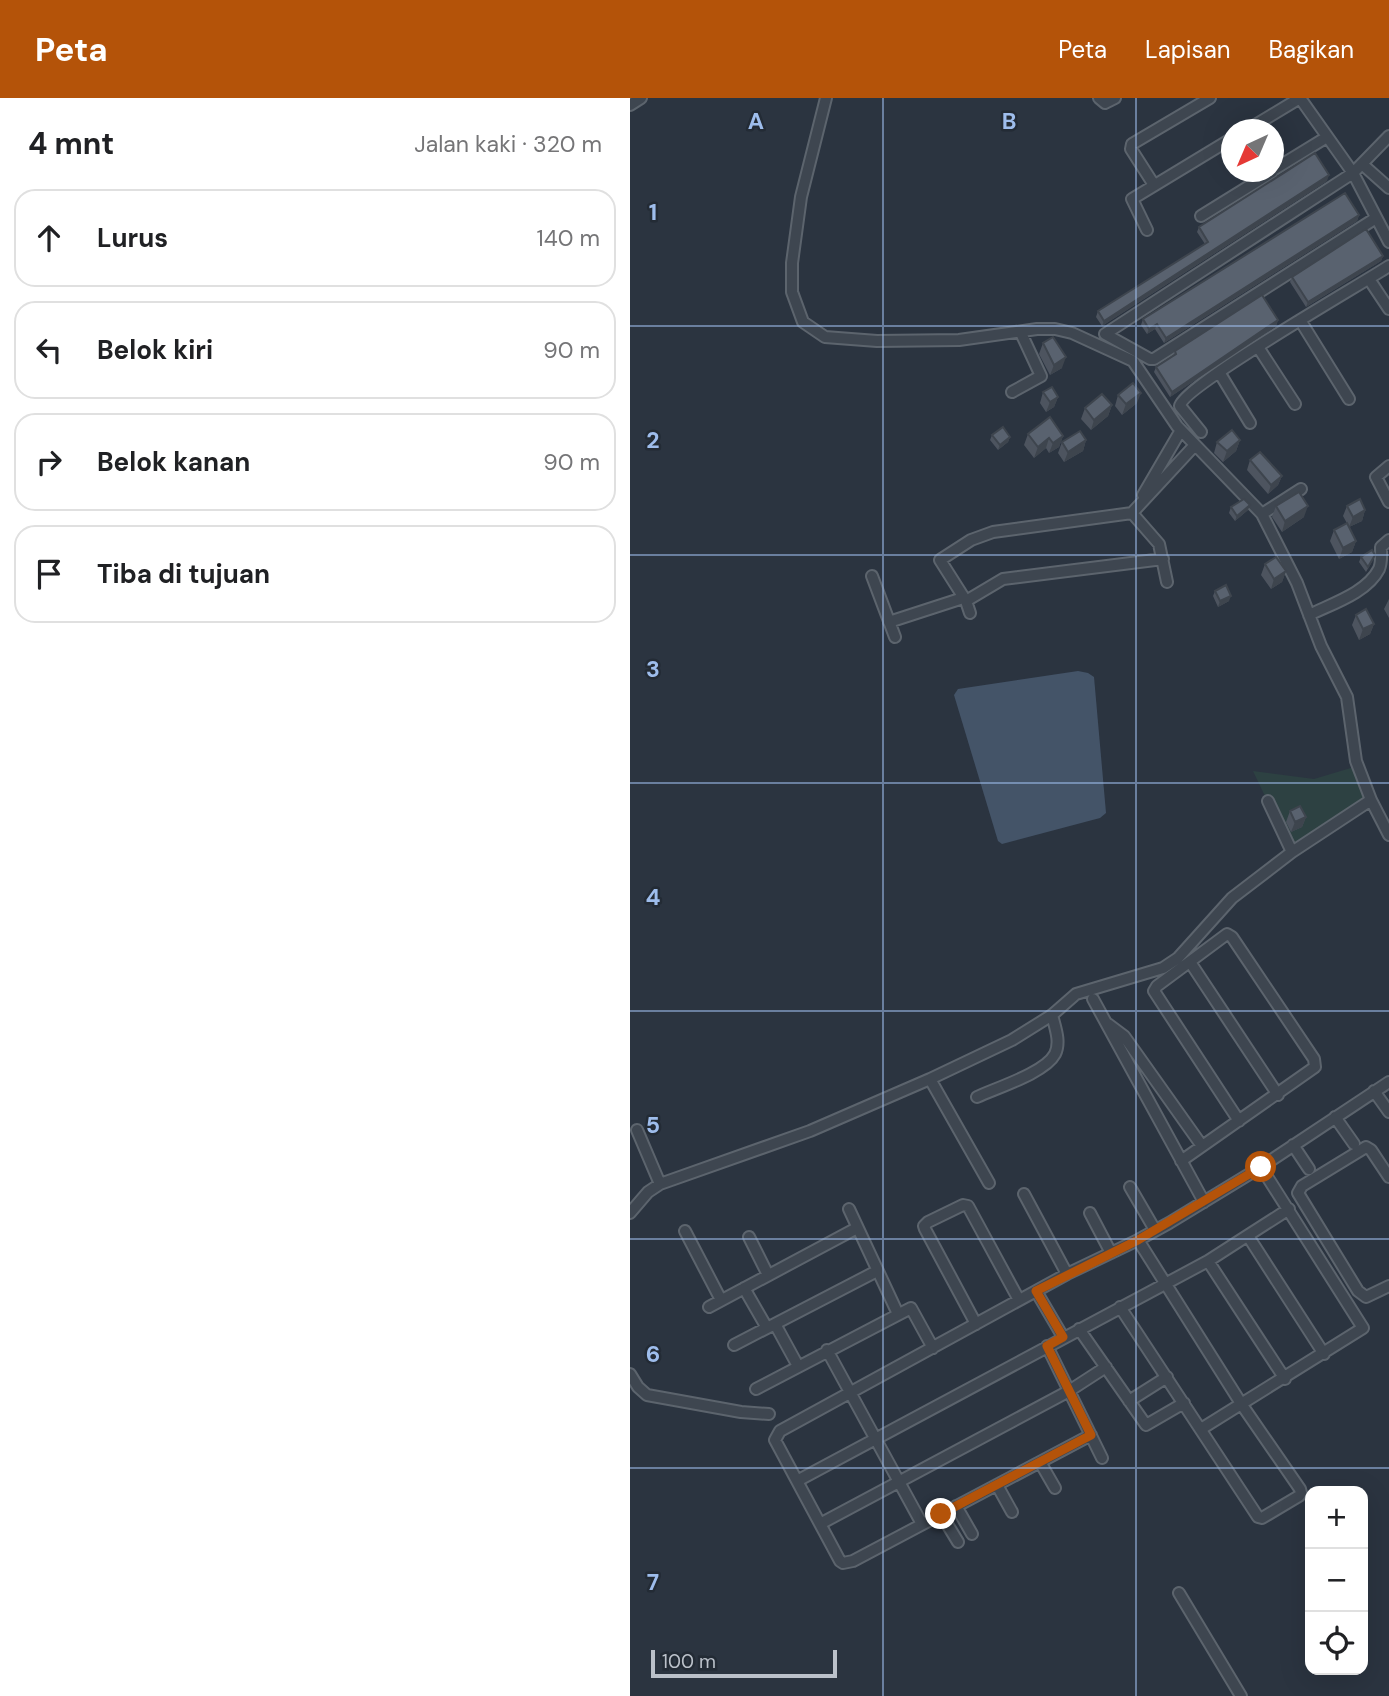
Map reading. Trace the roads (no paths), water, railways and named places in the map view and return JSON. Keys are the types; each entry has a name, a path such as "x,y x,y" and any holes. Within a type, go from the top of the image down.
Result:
{"street":[{"path":"630,105 641,98"},
{"path":"826,98 801,197 792,263 792,292 803,321 825,337 877,341 959,340 1037,329 1064,331 1130,358 1181,430 1262,514 1297,583 1321,646 1347,697 1356,761 1371,800 1389,835"},
{"path":"1099,98 1105,103 1115,98"},
{"path":"1154,185 1132,150 1132,144 1210,98"},
{"path":"1265,119 1300,98 1353,173 1389,242"},
{"path":"1376,218 1154,359 1105,334 1353,173 1389,136"},
{"path":"1284,164 1327,137"},
{"path":"1147,230 1132,201 1221,145"},
{"path":"1362,164 1389,188"},
{"path":"1201,216 1255,182"},
{"path":"1201,432 1180,406 1181,402 1219,372 1389,266"},
{"path":"1369,279 1389,309"},
{"path":"1300,320 1349,399"},
{"path":"1012,392 1041,376 1021,333"},
{"path":"1258,347 1295,404"},
{"path":"1219,372 1250,423"},
{"path":"1132,513 1181,430"},
{"path":"970,613 940,561 971,540 993,533 1132,513 1195,445"},
{"path":"1389,466 1381,470 1377,477 1389,502"},
{"path":"1262,514 1301,489"},
{"path":"1132,513 1159,544 1167,582"},
{"path":"1309,615 1365,585 1377,573 1382,560 1381,547 1389,540"},
{"path":"889,621 964,599 1003,579 1163,559"},
{"path":"872,576 895,637"},
{"path":"630,1213 648,1192 660,1184 810,1131 1012,1040 1052,1015 1076,994 1163,968 1178,958 1232,898 1293,852 1371,800"},
{"path":"1268,801 1293,852"},
{"path":"1181,1161 1310,1073 1315,1068 1314,1059 1227,934 1222,935 1157,986 1154,992 1239,1121"},
{"path":"1190,962 1278,1095"},
{"path":"1093,999 1204,1202"},
{"path":"977,1097 1026,1076 1055,1056 1058,1046 1052,1015"},
{"path":"1105,1023 1124,1036 1202,1146"},
{"path":"930,1079 989,1182"},
{"path":"1091,1435 853,1561 843,1563 775,1440 777,1433 1204,1202 1389,1082"},
{"path":"1374,1091 1389,1112"},
{"path":"1335,1117 1354,1144"},
{"path":"637,1130 660,1184"},
{"path":"1293,1145 1309,1169"},
{"path":"1389,1177 1371,1150 1366,1147 1302,1186 1298,1193 1358,1291 1366,1297 1389,1286"},
{"path":"1201,1430 1363,1328 1261,1167"},
{"path":"1130,1187 1155,1230"},
{"path":"1024,1194 1067,1274"},
{"path":"976,1324 925,1229 928,1222 963,1205 968,1206 1019,1300"},
{"path":"849,1209 898,1314"},
{"path":"797,1481 1208,1261 1289,1209"},
{"path":"1090,1213 1111,1253"},
{"path":"709,1307 857,1227"},
{"path":"685,1231 721,1300"},
{"path":"1248,1236 1324,1354"},
{"path":"749,1237 768,1275"},
{"path":"1120,1307 1256,1515 1262,1518 1301,1493 1138,1240"},
{"path":"1208,1261 1285,1379"},
{"path":"734,1345 877,1270"},
{"path":"744,1288 798,1366"},
{"path":"1036,1291 1063,1337"},
{"path":"756,1389 912,1308 933,1348"},
{"path":"1079,1329 1146,1425 1184,1403"},
{"path":"1047,1346 1102,1458"},
{"path":"827,1350 922,1524"},
{"path":"820,1524 1069,1391 1106,1367"},
{"path":"630,1374 647,1395 740,1412 769,1414"},
{"path":"1129,1401 1167,1377"},
{"path":"1040,1462 1055,1488"},
{"path":"997,1485 1012,1511"},
{"path":"956,1506 972,1534"},
{"path":"941,1514 958,1542"},
{"path":"1179,1593 1241,1696"}],"water":[{"path":"1078,671 1094,677 1106,813 1100,818 1002,844 998,841 954,695 958,689"}]}
